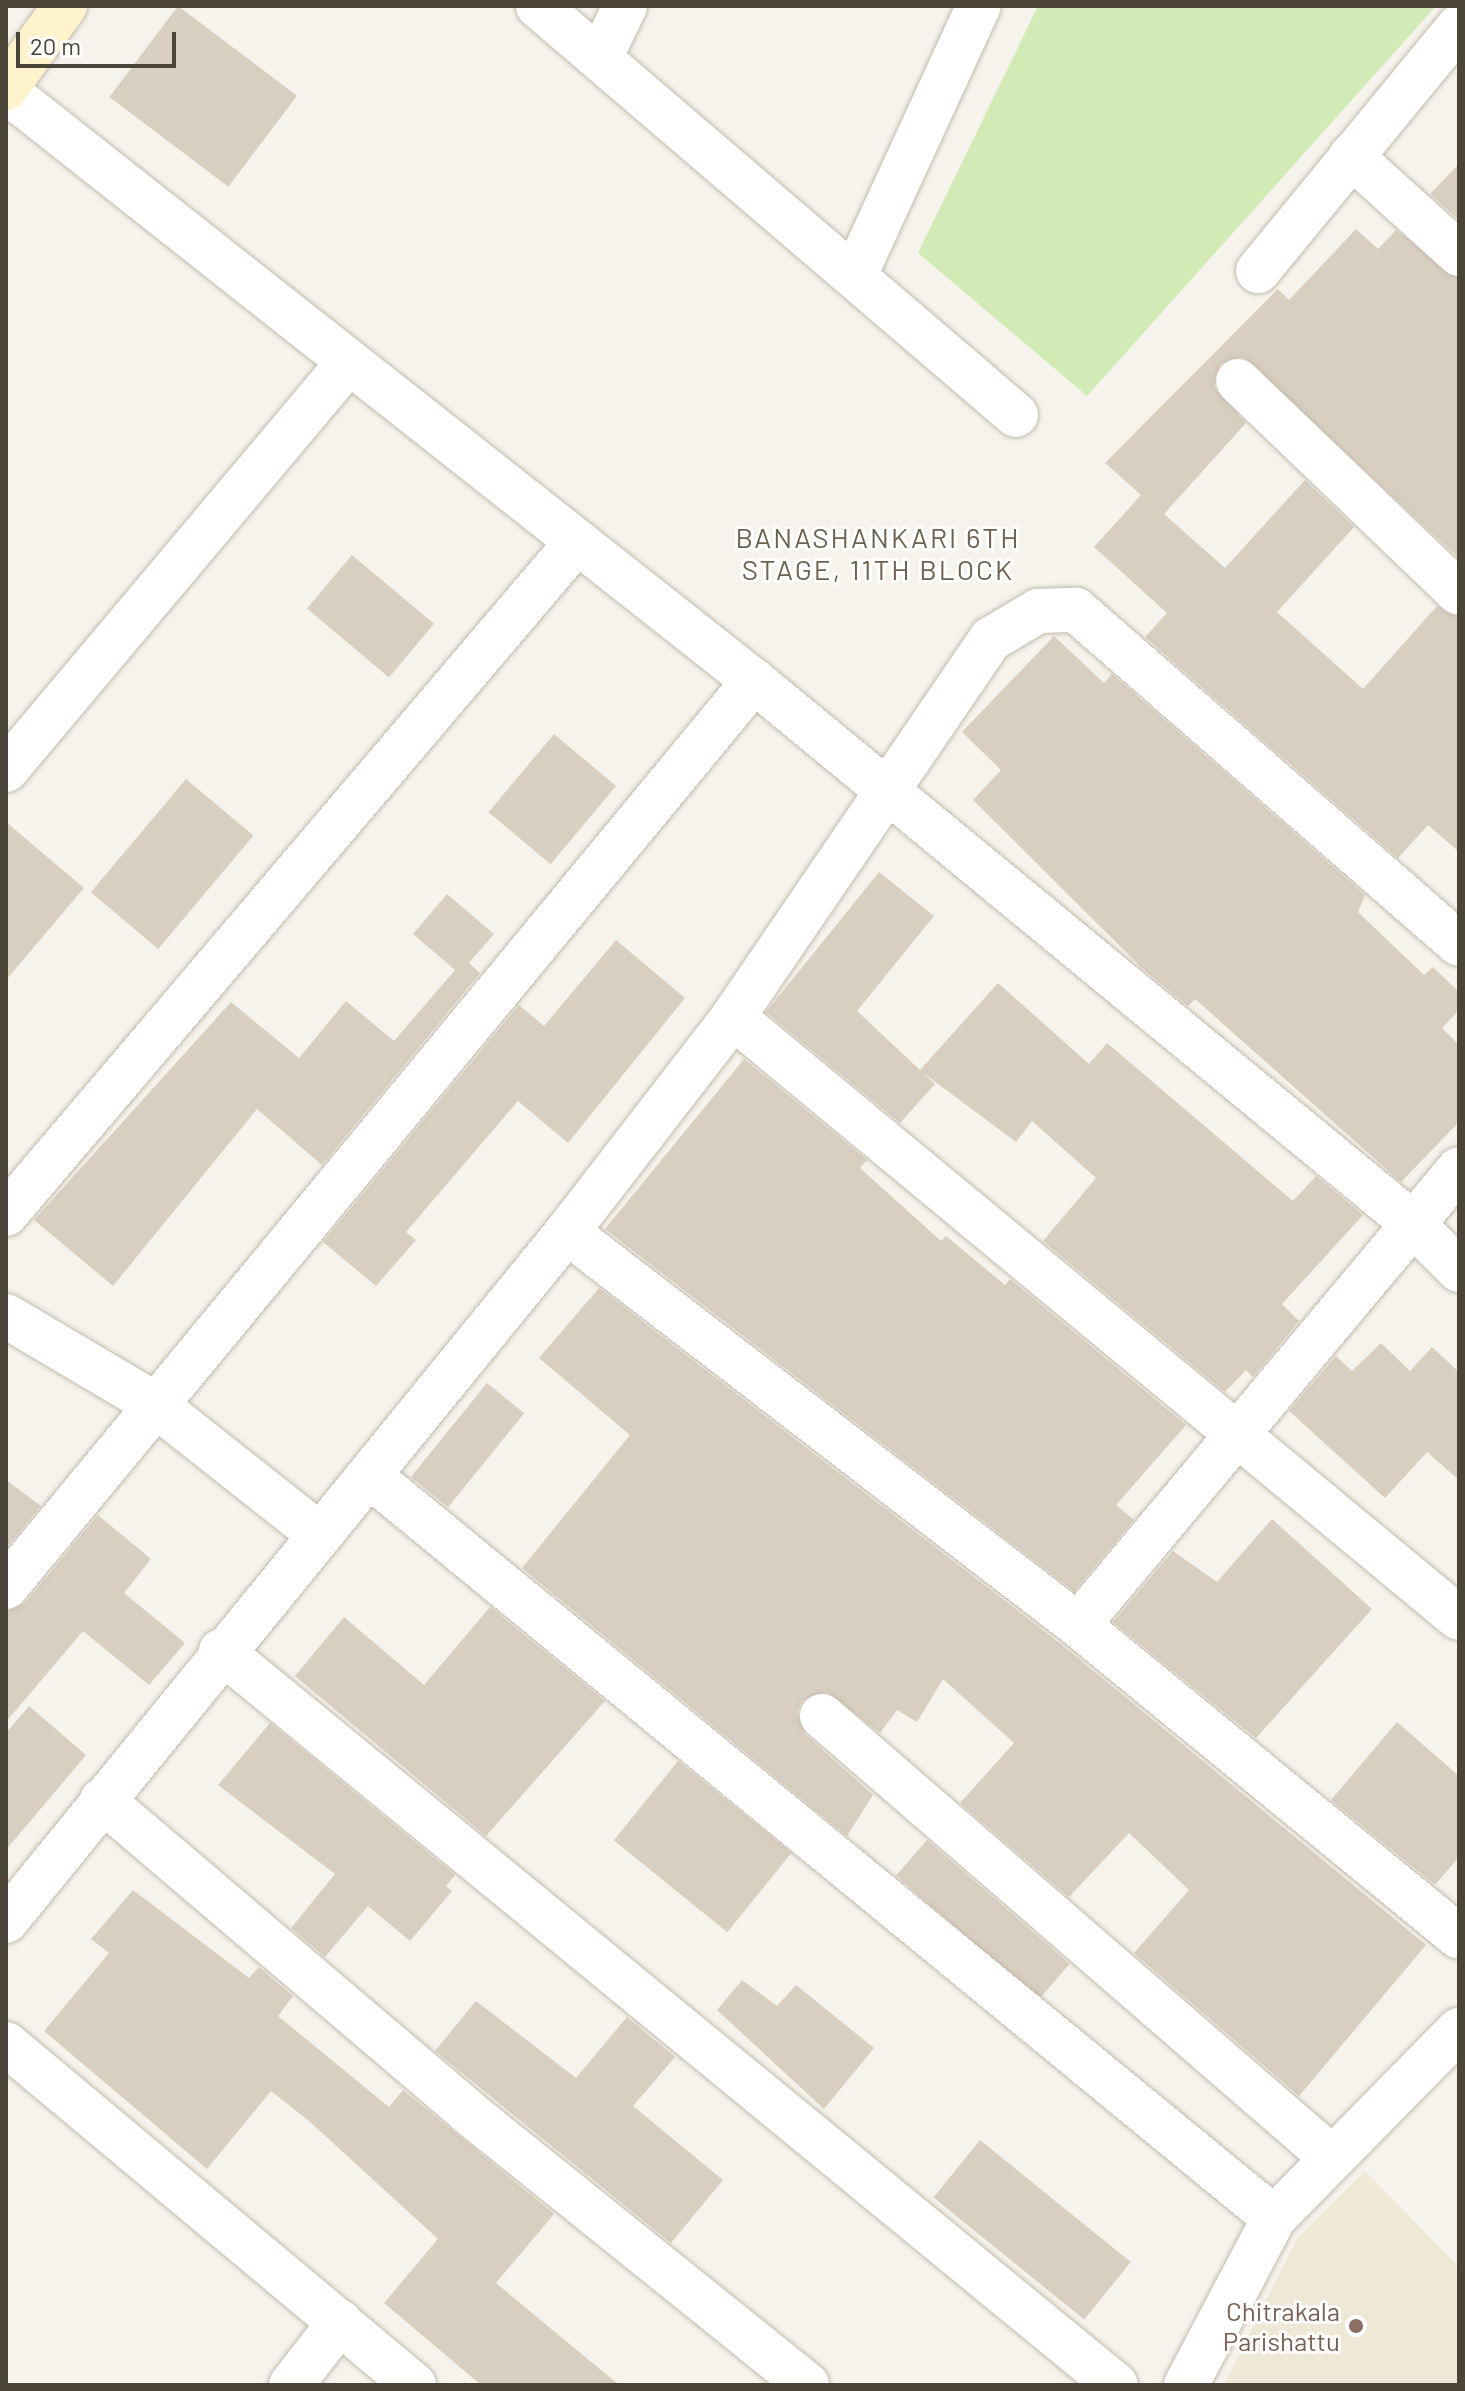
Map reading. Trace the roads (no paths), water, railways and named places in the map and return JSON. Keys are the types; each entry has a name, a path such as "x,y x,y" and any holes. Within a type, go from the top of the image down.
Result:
{"main road":[{"path":"6,89 65,6"}],"street":[{"path":"538,6 1016,415"},
{"path":"600,58 625,6"},
{"path":"855,275 979,6"},
{"path":"1258,271 1459,26"},
{"path":"6,89 887,789 1411,1222 1459,1270"},
{"path":"1351,156 1459,254"},
{"path":"6,770 348,363"},
{"path":"1238,381 1459,593"},
{"path":"6,1214 577,542"},
{"path":"6,1921 221,1651 371,1477 567,1232 733,1017 991,639 1038,611 1076,610 1459,944"},
{"path":"6,1587 153,1403 754,681"},
{"path":"733,1017 1234,1436 1459,1618"},
{"path":"1078,1625 1411,1222 1459,1169"},
{"path":"567,1232 1078,1625 1459,1937"},
{"path":"6,1316 153,1403 320,1535"},
{"path":"371,1477 1274,2218"},
{"path":"221,1651 1116,2385"},
{"path":"822,1716 1332,2158"},
{"path":"102,1800 468,2112 807,2385"},
{"path":"1186,2385 1274,2218 1459,2030"},
{"path":"6,2044 414,2385"},
{"path":"291,2385 340,2322"}],"place":[{"name":"Chitrakala Parishattu","path":"1356,2326"}],"district":[{"name":"BANASHANKARI 6TH STAGE, 11TH BLOCK","path":"878,553"}]}
